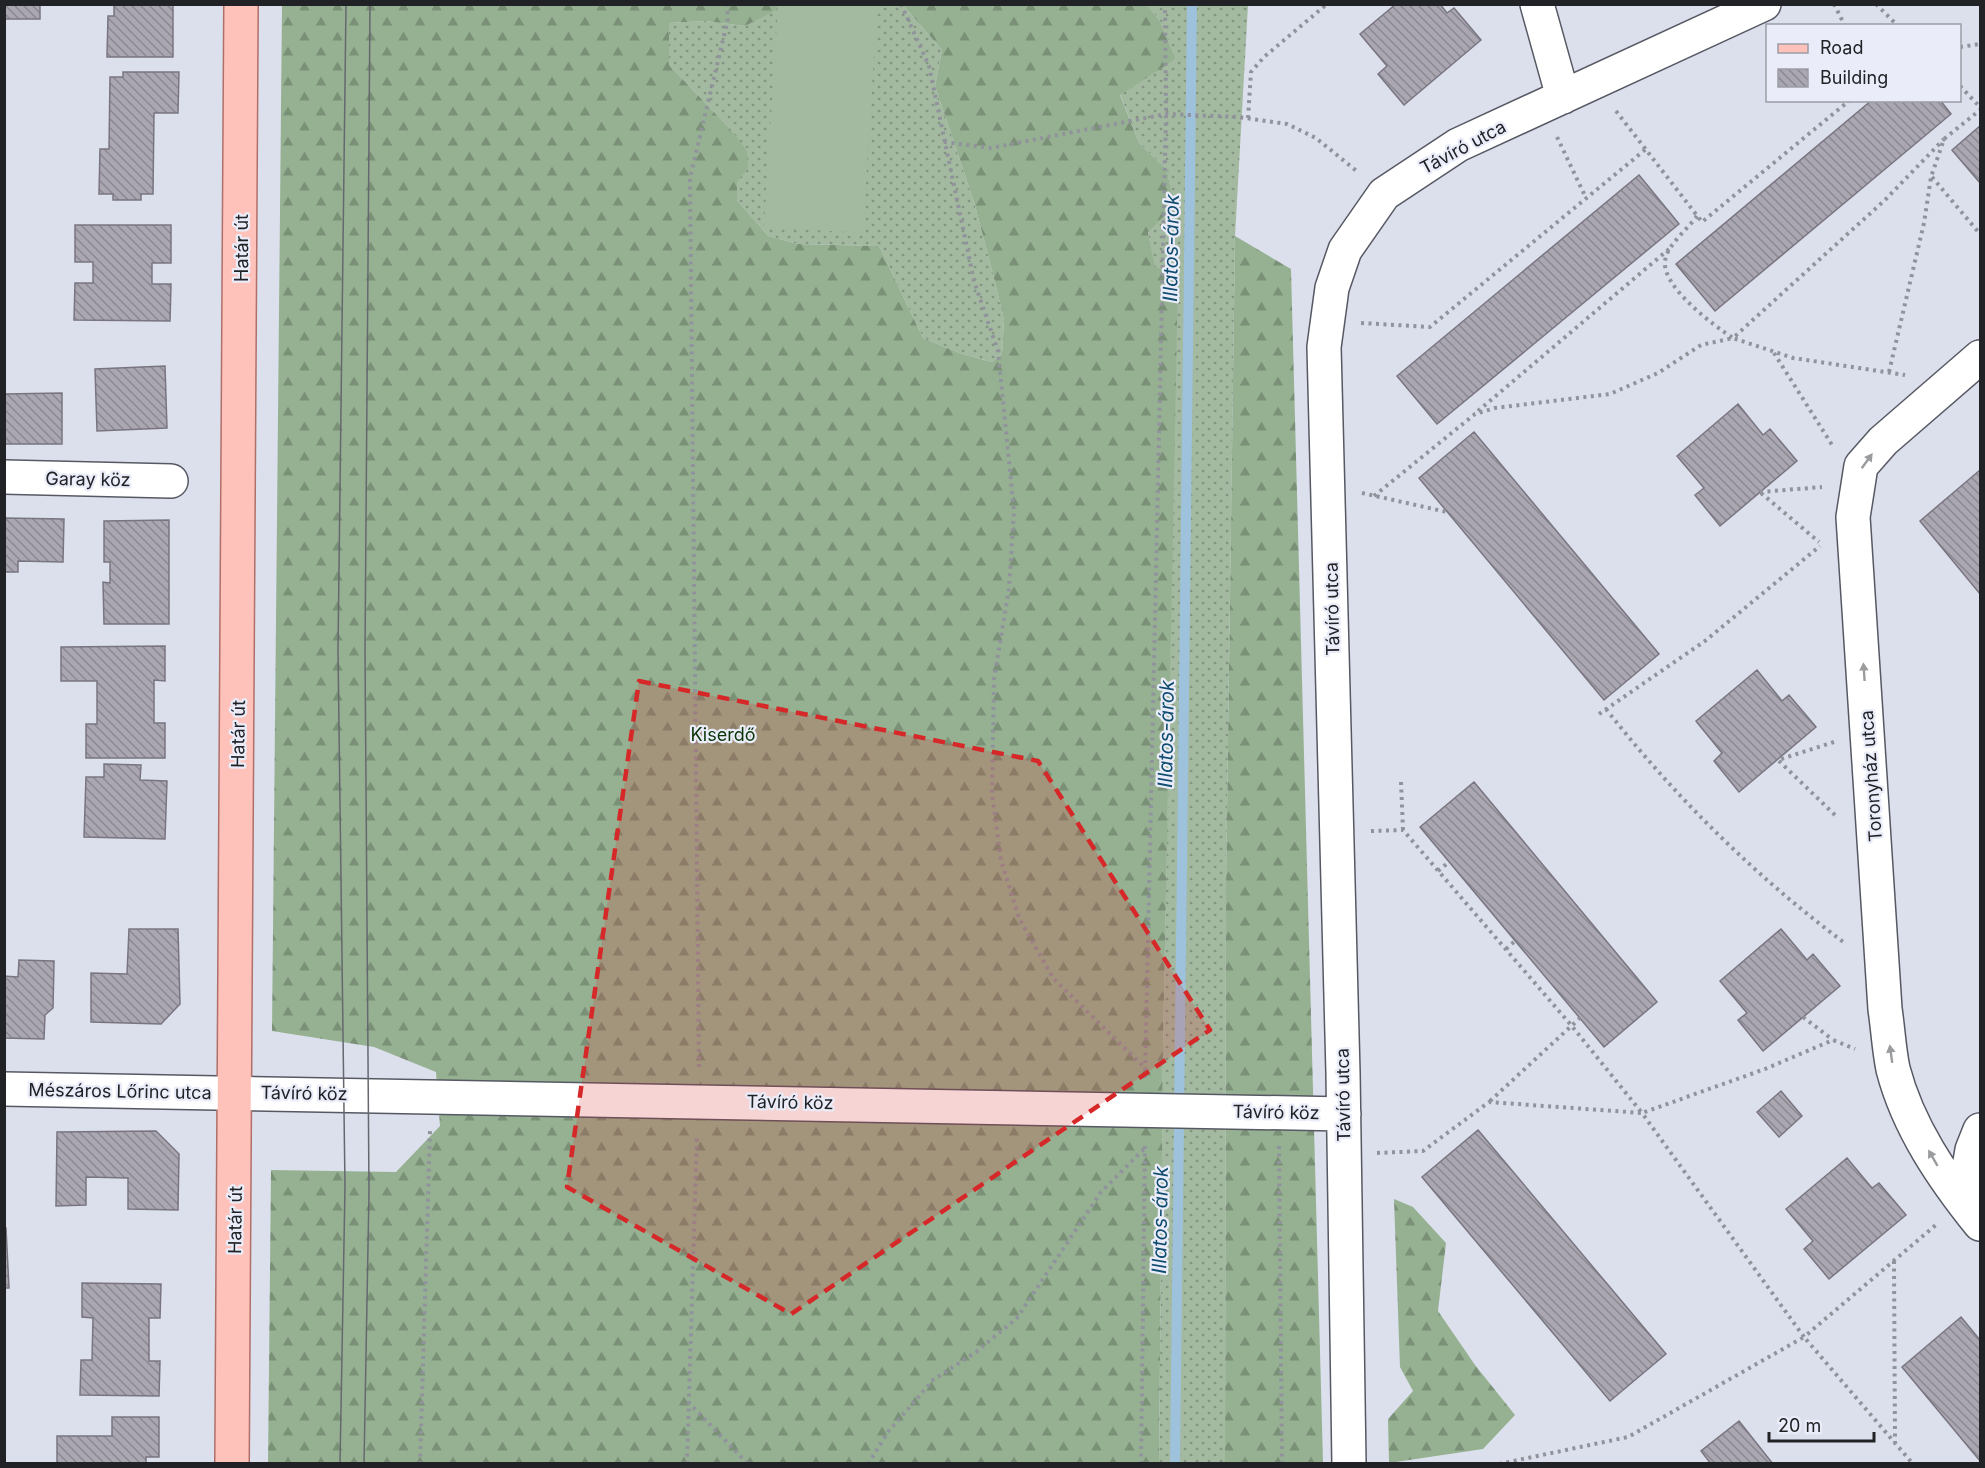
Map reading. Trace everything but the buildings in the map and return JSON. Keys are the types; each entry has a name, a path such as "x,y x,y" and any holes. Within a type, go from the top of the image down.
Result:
{"main road":[{"name":"Határ út","path":"232,1464 241,4"}],"street":[{"path":"1537,4 1553,101"},
{"name":"Távíró utca","path":"1349,1464 1344,1114 1324,347 1332,288 1345,250 1384,194 1458,145 1764,4"},
{"name":"Toronyház utca","path":"1972,1213 1933,1160 1904,1102 1893,1068 1885,1010 1853,517 1861,466 1883,441 1980,357"},
{"name":"Garay köz","path":"4,477 171,481"},
{"name":"Mészáros Lőrinc utca","path":"4,1089 210,1095 236,1091"},
{"name":"Távíró köz","path":"236,1091 1344,1114"},
{"path":"1972,1213 1972,1150 1980,1130"}],"path":[{"path":"687,1464 699,1101 690,178 728,19 727,4"},
{"path":"901,4 929,66 974,281 998,351 1014,511 1010,589 994,679 992,794 1001,860 1019,918 1053,978 1145,1067"},
{"path":"1142,1464 1145,1067 1168,114 1165,4"},
{"path":"1248,118 1251,72 1264,57 1327,4"},
{"path":"1834,4 1844,24"},
{"path":"1876,4 1896,24"},
{"path":"1961,47 1980,44"},
{"path":"1595,82 1702,222 1848,102"},
{"path":"1475,414 1495,408 1610,394 1658,373 1701,345 1732,338 1885,200 1944,139 1980,109 1961,88"},
{"path":"1553,101 1586,198"},
{"path":"944,142 991,148 1168,114 1248,118 1287,124 1316,138 1384,194"},
{"path":"1889,372 1924,223 1931,177 1944,139"},
{"path":"1328,320 1430,327 1646,149"},
{"path":"1931,177 1980,234"},
{"path":"1374,496 1475,414 1670,248 1697,216"},
{"path":"1670,248 1665,260 1666,276 1706,320 1732,338 1774,352 1954,381"},
{"path":"1599,714 1705,641 1822,545 1760,492 1858,484 1774,352"},
{"path":"1329,486 1447,512"},
{"path":"1606,710 1648,762 1721,836 1804,913 1884,973"},
{"path":"1868,732 1778,759 1876,852"},
{"path":"1401,782 1403,830 1571,1025 1642,1113 1804,1337 1913,1464"},
{"path":"1337,832 1403,830"},
{"path":"1438,871 1449,862"},
{"path":"1506,949 1515,941"},
{"path":"1803,1017 1833,1040 1893,1068"},
{"path":"1344,1155 1423,1151 1489,1102 1580,1018"},
{"path":"1489,1102 1642,1113 1765,1069 1833,1040"},
{"path":"420,1464 431,1095"},
{"path":"1279,1112 1282,1464"},
{"path":"868,1464 888,1432 933,1380 976,1352 1017,1318 1101,1192 1145,1148"},
{"path":"1498,1464 1628,1437 1804,1337 1894,1261 1972,1213"},
{"path":"1894,1261 1895,1442"},
{"path":"688,1401 748,1464"},
{"path":"1906,1464 1908,1457"}],"highlighted area":[{"path":"639,681 1038,761 1210,1030 791,1314 567,1187"}],"green space":[{"name":"Kiserdő","path":"282,5 780,5 776,10 745,26 705,21 669,23 669,65 734,133 747,151 748,169 737,182 737,200 768,236 798,244 879,246 923,338 962,354 992,362 1002,354 1004,320 974,202 935,86 942,50 903,5 1147,5 1160,21 1176,59 1120,95 1139,143 1167,170 1174,206 1148,232 1155,267 1178,273 1163,1049 1159,1463 268,1464 271,1170 396,1172 440,1126 436,1072 374,1047 272,1031"},
{"path":"778,5 877,5 863,233 764,227"},
{"path":"780,5 903,5 942,50 935,86 974,202 1004,320 1002,354 992,362 962,354 923,338 879,246 798,244 768,236 737,200 734,133 668,64 669,23 705,21 745,26"},
{"path":"1147,5 1248,5 1235,236 1226,885 1225,1463 1159,1463 1163,1049 1177,273 1154,267 1148,231 1173,205 1167,170 1139,143 1120,94 1176,59 1160,21"},
{"path":"1235,236 1291,269 1323,1463 1225,1464 1226,885"},
{"path":"1394,1199 1413,1207 1446,1243 1438,1311 1475,1365 1515,1415 1483,1449 1389,1463 1388,1419 1413,1391 1400,1367"}],"waterway":[{"name":"Illatos-árok","path":"1175,1464 1192,4"}],"tram line":[{"path":"340,1464 345,1187 338,650 346,4"},
{"path":"364,1464 369,1192 365,651 370,4"}]}
